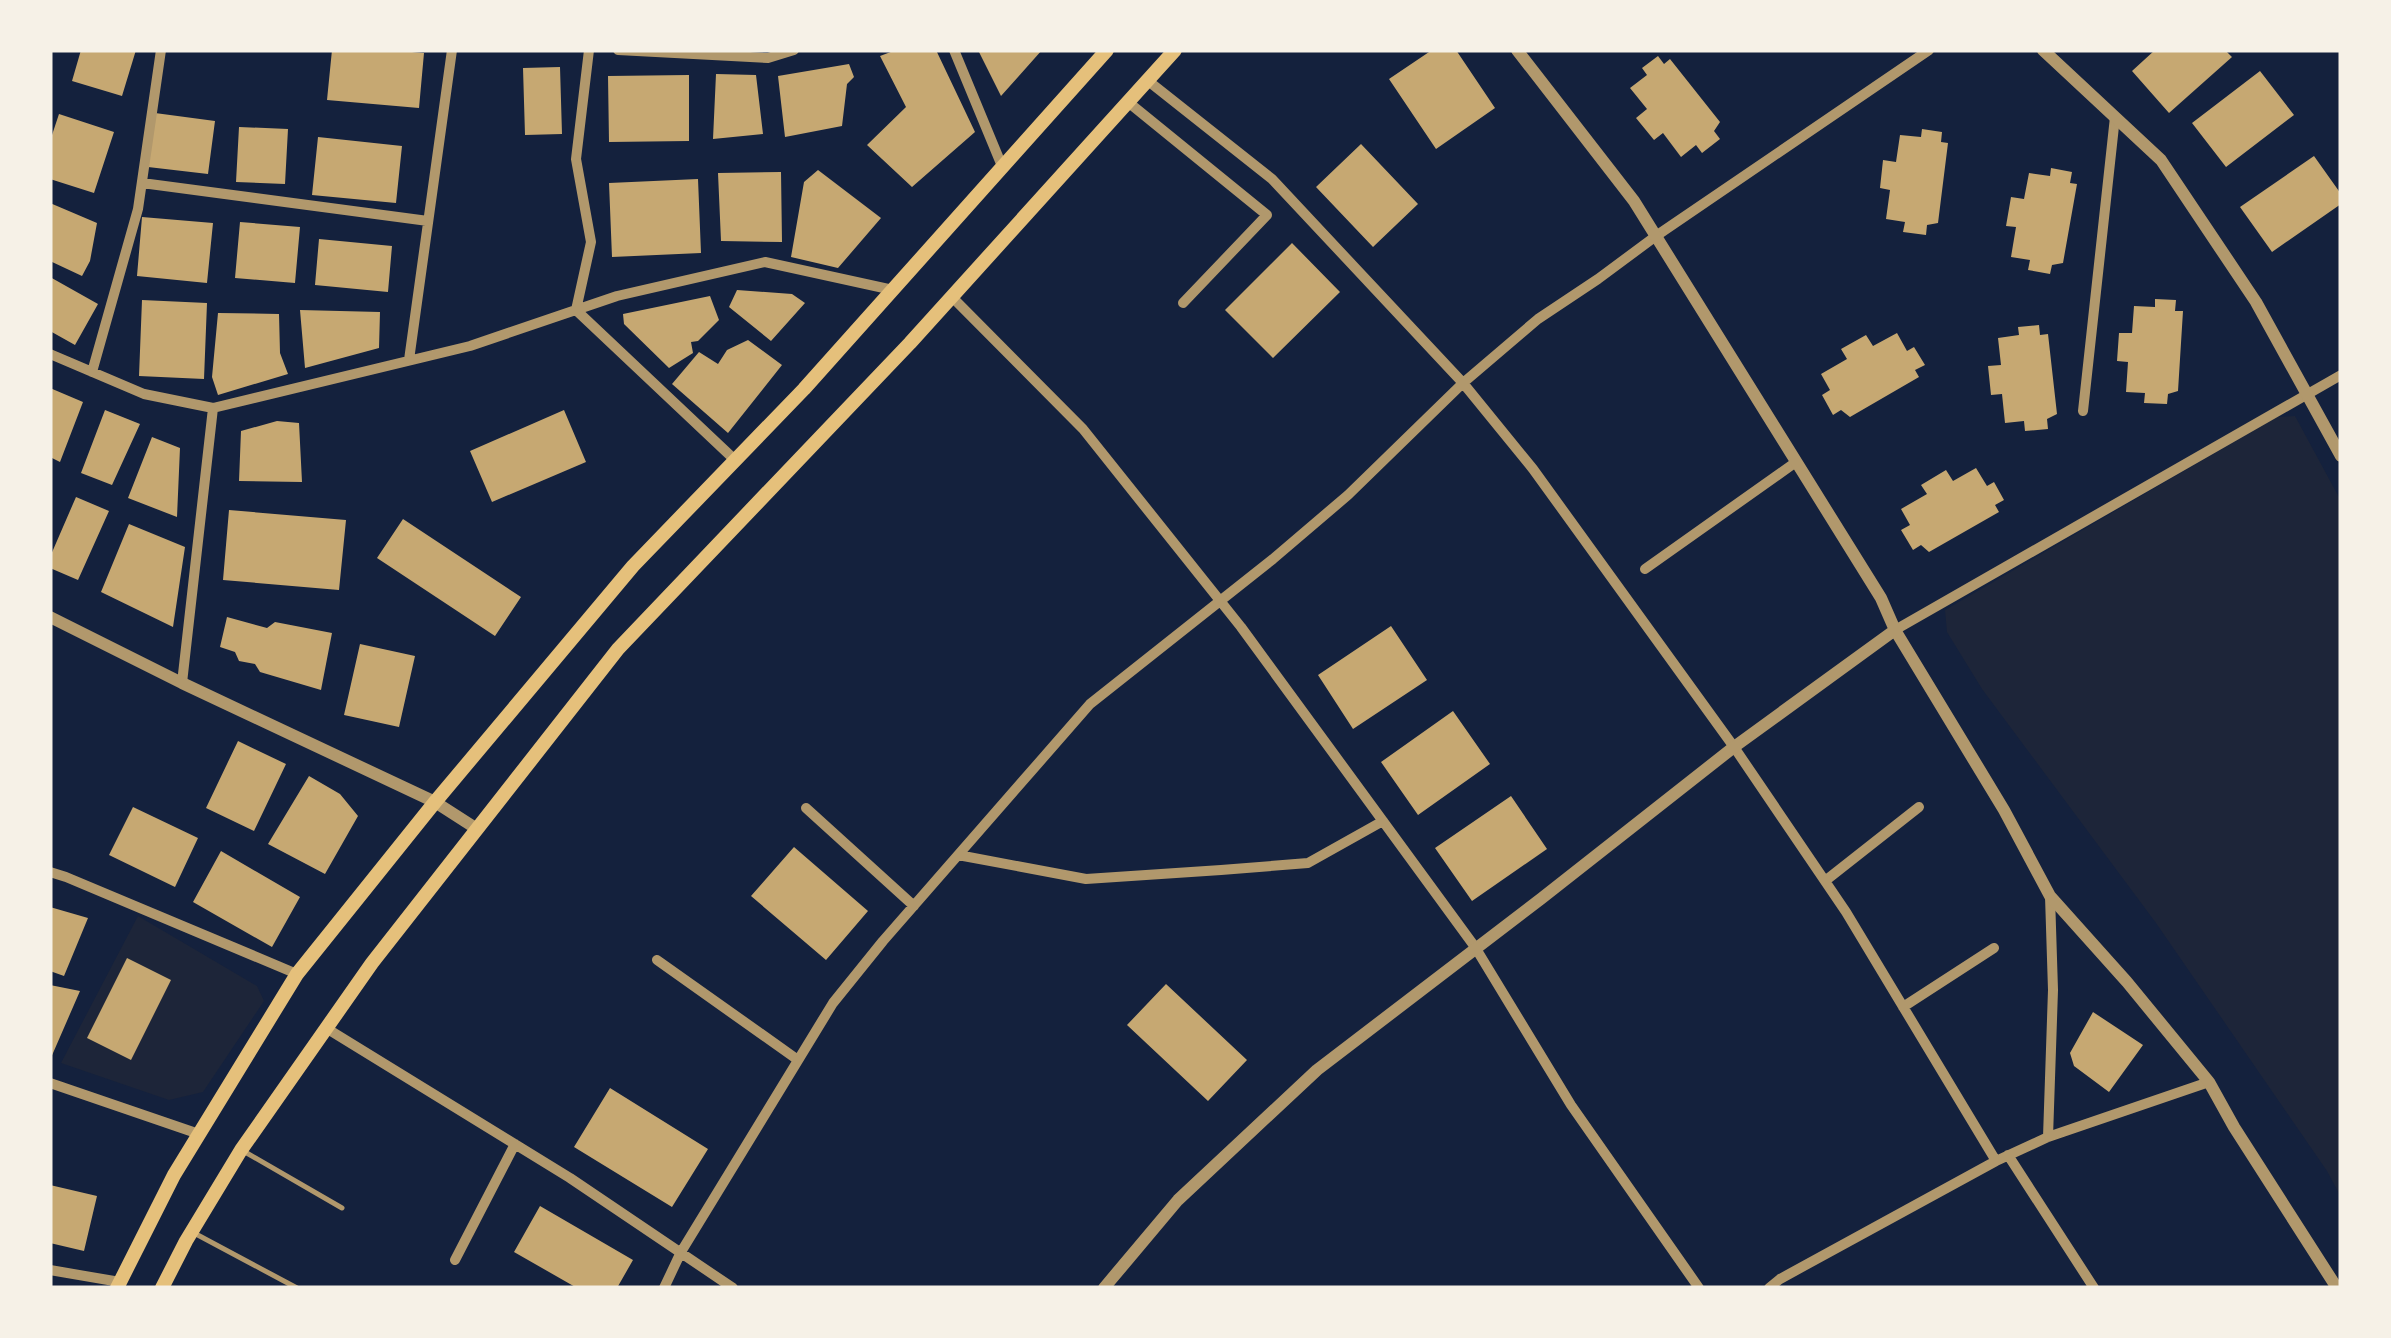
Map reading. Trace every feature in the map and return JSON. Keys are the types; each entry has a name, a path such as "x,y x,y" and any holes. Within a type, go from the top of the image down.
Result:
{"main road":[{"path":"118,1285 174,1175 297,974 632,566 804,389 1107,50"},
{"path":"162,1288 241,1150 372,963 618,648 952,297 1175,50"}],"street":[{"path":"92,372 138,209 162,50"},
{"path":"409,360 452,50"},
{"path":"576,310 591,242 576,159 589,50"},
{"path":"618,50 768,58 794,50"},
{"path":"954,50 1002,166"},
{"path":"1516,50 1634,201 1881,598 1895,630 2004,810 2050,896 2209,1082 2337,1288"},
{"path":"664,1288 681,1252 833,1003 1090,704 1348,495 1463,383 1538,319 1929,50"},
{"path":"2043,50 2161,160 2256,302 2341,456"},
{"path":"1148,80 1272,179 1463,383 1533,469 1734,746 2002,1158 2094,1288"},
{"path":"1128,102 1266,215 1184,303"},
{"path":"2083,411 2115,117"},
{"path":"142,182 428,221"},
{"path":"50,354 144,394 213,408 470,346 617,296 765,262 893,290"},
{"path":"952,297 1082,429 1220,600 1476,948 1571,1104 1699,1288"},
{"path":"576,310 736,461"},
{"path":"1104,1288 1178,1200 1317,1070 1734,746 1895,630 2341,375"},
{"path":"182,683 213,408"},
{"path":"1645,568 1796,462"},
{"path":"50,617 435,802 478,829"},
{"path":"1825,881 1919,807"},
{"path":"806,808 914,906"},
{"path":"958,855 1086,879 1221,870 1308,863 1383,821"},
{"path":"50,872 297,974"},
{"path":"2048,1136 2053,990 2050,896"},
{"path":"1903,1007 1994,948"},
{"path":"657,960 798,1060"},
{"path":"326,1028 515,1144 733,1288"},
{"path":"1770,1288 1780,1279 2048,1136 2209,1082"},
{"path":"50,1083 199,1134"},
{"path":"454,1260 515,1144"},
{"path":"50,1270 118,1285"}],"lane":[{"path":"241,1150 342,1208"},
{"path":"192,1232 297,1288"}],"shaded area":[{"path":"2295,416 2341,501 2341,1197 2156,923 1982,689 1947,632 1945,610 2277,417"},
{"path":"138,916 257,986 264,1001 203,1092 169,1100 61,1063"}],"building":[{"path":"81,50 136,50 122,96 72,81"},
{"path":"332,50 424,53 419,108 327,100"},
{"path":"896,50 936,50 975,132 912,187 867,145 906,107 880,56"},
{"path":"978,50 1042,50 1001,96"},
{"path":"1432,50 1456,50 1495,108 1436,149 1389,79"},
{"path":"2155,50 2225,50 2232,57 2169,113 2132,71"},
{"path":"1658,56 1664,64 1670,59 1720,122 1714,131 1720,139 1702,153 1696,145 1681,157 1663,133 1654,140 1636,118 1647,109 1630,88 1647,75 1642,68"},
{"path":"849,64 854,77 847,84 842,126 785,137 778,76"},
{"path":"560,67 562,134 525,135 523,68"},
{"path":"2260,71 2294,115 2226,167 2192,123"},
{"path":"716,74 756,75 763,134 713,139"},
{"path":"689,75 689,141 609,142 608,76"},
{"path":"155,113 215,121 208,174 148,167"},
{"path":"59,114 114,132 94,193 50,179 50,141"},
{"path":"239,127 288,129 285,184 236,182"},
{"path":"1922,129 1942,132 1941,142 1948,143 1938,223 1927,225 1926,235 1903,232 1905,222 1886,219 1890,190 1880,188 1883,160 1896,162 1900,135 1921,137"},
{"path":"318,137 402,146 396,203 312,195"},
{"path":"1361,144 1418,204 1373,247 1316,187"},
{"path":"2314,156 2341,194 2341,204 2272,252 2240,207"},
{"path":"2051,168 2072,172 2070,183 2077,184 2063,263 2052,265 2050,274 2028,270 2030,260 2011,257 2016,227 2006,226 2011,197 2024,199 2029,173 2050,176"},
{"path":"818,170 881,218 838,268 791,257 804,182"},
{"path":"781,172 782,242 721,241 718,173"},
{"path":"698,179 701,253 612,257 609,183"},
{"path":"50,203 97,223 90,261 82,276 50,261"},
{"path":"142,217 213,223 207,283 137,276"},
{"path":"240,222 300,227 295,283 235,278"},
{"path":"319,239 392,246 388,292 315,285"},
{"path":"1292,243 1340,292 1273,358 1225,310"},
{"path":"50,277 98,304 75,345 50,331"},
{"path":"737,290 792,294 805,303 771,341 729,307"},
{"path":"710,296 719,320 698,341 691,342 693,353 669,368 624,324 623,314"},
{"path":"2155,299 2176,300 2175,311 2183,311 2178,391 2168,394 2167,404 2144,403 2145,393 2126,392 2128,362 2117,361 2119,333 2132,333 2134,306 2155,307"},
{"path":"142,300 207,303 204,379 139,376"},
{"path":"300,310 380,312 379,348 305,368"},
{"path":"218,313 279,314 280,353 288,374 218,395 212,377"},
{"path":"2039,325 2040,335 2048,334 2057,414 2047,419 2048,429 2025,431 2024,421 2005,423 2002,394 1991,395 1988,366 2001,365 1998,338 2019,335 2018,327"},
{"path":"1897,333 1907,351 1914,347 1925,365 1915,370 1919,377 1850,417 1841,410 1833,415 1822,395 1830,390 1821,374 1847,359 1841,349 1866,335 1873,346"},
{"path":"748,340 782,365 728,433 672,384 699,352 718,364 727,350"},
{"path":"50,388 83,402 60,462 50,457"},
{"path":"105,410 140,424 112,485 81,473"},
{"path":"564,410 586,462 492,502 470,451"},
{"path":"277,421 299,423 302,482 239,481 241,431"},
{"path":"152,437 180,448 177,517 128,498"},
{"path":"1976,468 1987,486 1994,482 2004,500 1995,505 1999,512 1929,552 1921,545 1913,550 1901,530 1910,525 1901,509 1927,494 1921,485 1946,470 1953,481"},
{"path":"76,497 109,511 78,580 50,568 50,557"},
{"path":"229,510 346,520 339,590 223,580"},
{"path":"403,519 521,597 495,636 377,558"},
{"path":"129,524 185,547 173,627 101,592"},
{"path":"227,617 267,628 275,622 332,633 321,690 260,672 255,664 239,661 235,652 220,647"},
{"path":"1391,626 1427,680 1353,729 1318,675"},
{"path":"360,644 415,656 399,727 344,715"},
{"path":"1453,711 1490,764 1418,815 1381,762"},
{"path":"238,741 286,764 254,831 206,808"},
{"path":"309,776 340,794 358,816 325,874 268,844"},
{"path":"1511,796 1547,849 1472,901 1435,848"},
{"path":"133,807 198,838 175,887 109,855"},
{"path":"794,847 868,911 826,960 751,896"},
{"path":"221,851 300,897 272,947 193,902"},
{"path":"50,907 88,918 64,976 50,971"},
{"path":"127,958 171,980 131,1060 87,1038"},
{"path":"1166,984 1247,1060 1208,1101 1127,1025"},
{"path":"50,985 80,991 50,1060"},
{"path":"2093,1012 2143,1045 2109,1092 2074,1066 2070,1053"},
{"path":"610,1088 708,1149 672,1207 574,1147"},
{"path":"50,1185 97,1196 84,1251 50,1243"},
{"path":"540,1206 633,1260 617,1288 577,1288 514,1252"}]}
